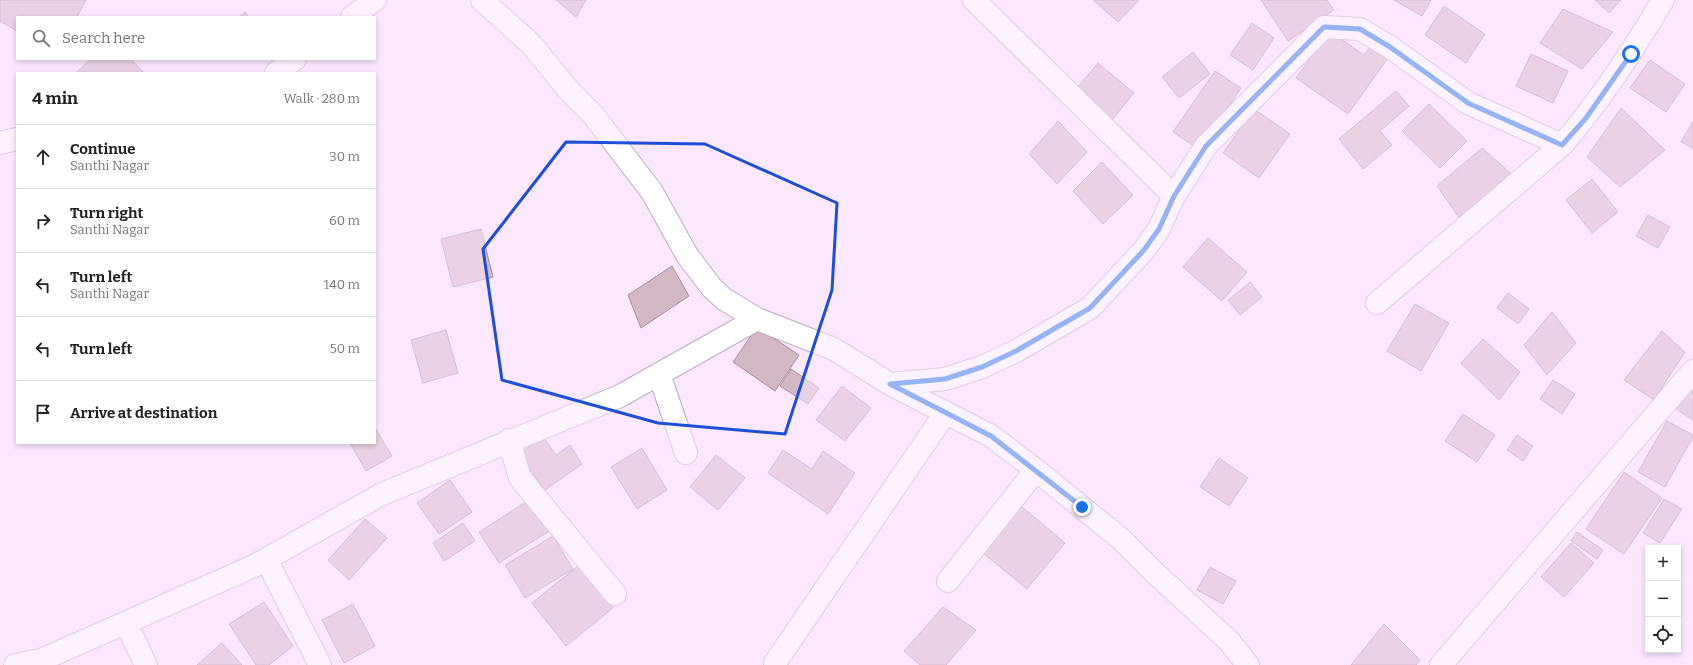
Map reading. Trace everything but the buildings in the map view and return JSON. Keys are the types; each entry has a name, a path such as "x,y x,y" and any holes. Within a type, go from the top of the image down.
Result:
{"street":[{"path":"353,16 375,0"},
{"path":"482,0 532,45 565,86 594,116 652,192 687,255 712,288 724,298 757,319 834,349 890,384 991,436 1036,470 1121,539 1155,573 1229,641 1248,665"},
{"path":"974,0 1174,196"},
{"path":"1377,303 1562,145 1586,118 1631,54 1663,0"},
{"path":"890,384 945,379 982,367 1016,351 1090,308 1144,250 1159,229 1174,196 1206,146 1324,27 1360,29 1390,47 1468,103 1562,145"},
{"path":"277,72 294,60"},
{"path":"0,142 16,139"},
{"path":"15,665 41,660 266,559 382,494 509,440 620,396 757,319"},
{"path":"1441,665 1693,371"},
{"path":"659,374 686,453"},
{"path":"775,663 946,412"},
{"path":"509,440 520,478 615,594"},
{"path":"948,581 1036,470"},
{"path":"266,559 320,665"},
{"path":"126,623 146,665"}],"highlighted area":[{"path":"566,142 705,144 837,203 832,290 785,434 658,423 502,380 483,249"}],"route":[{"path":"1082,507 991,436 890,384 945,379 982,367 1016,351 1090,308 1144,250 1159,229 1174,196 1206,146 1324,27 1360,29 1390,47 1468,103 1562,145 1586,118 1631,54"}]}
